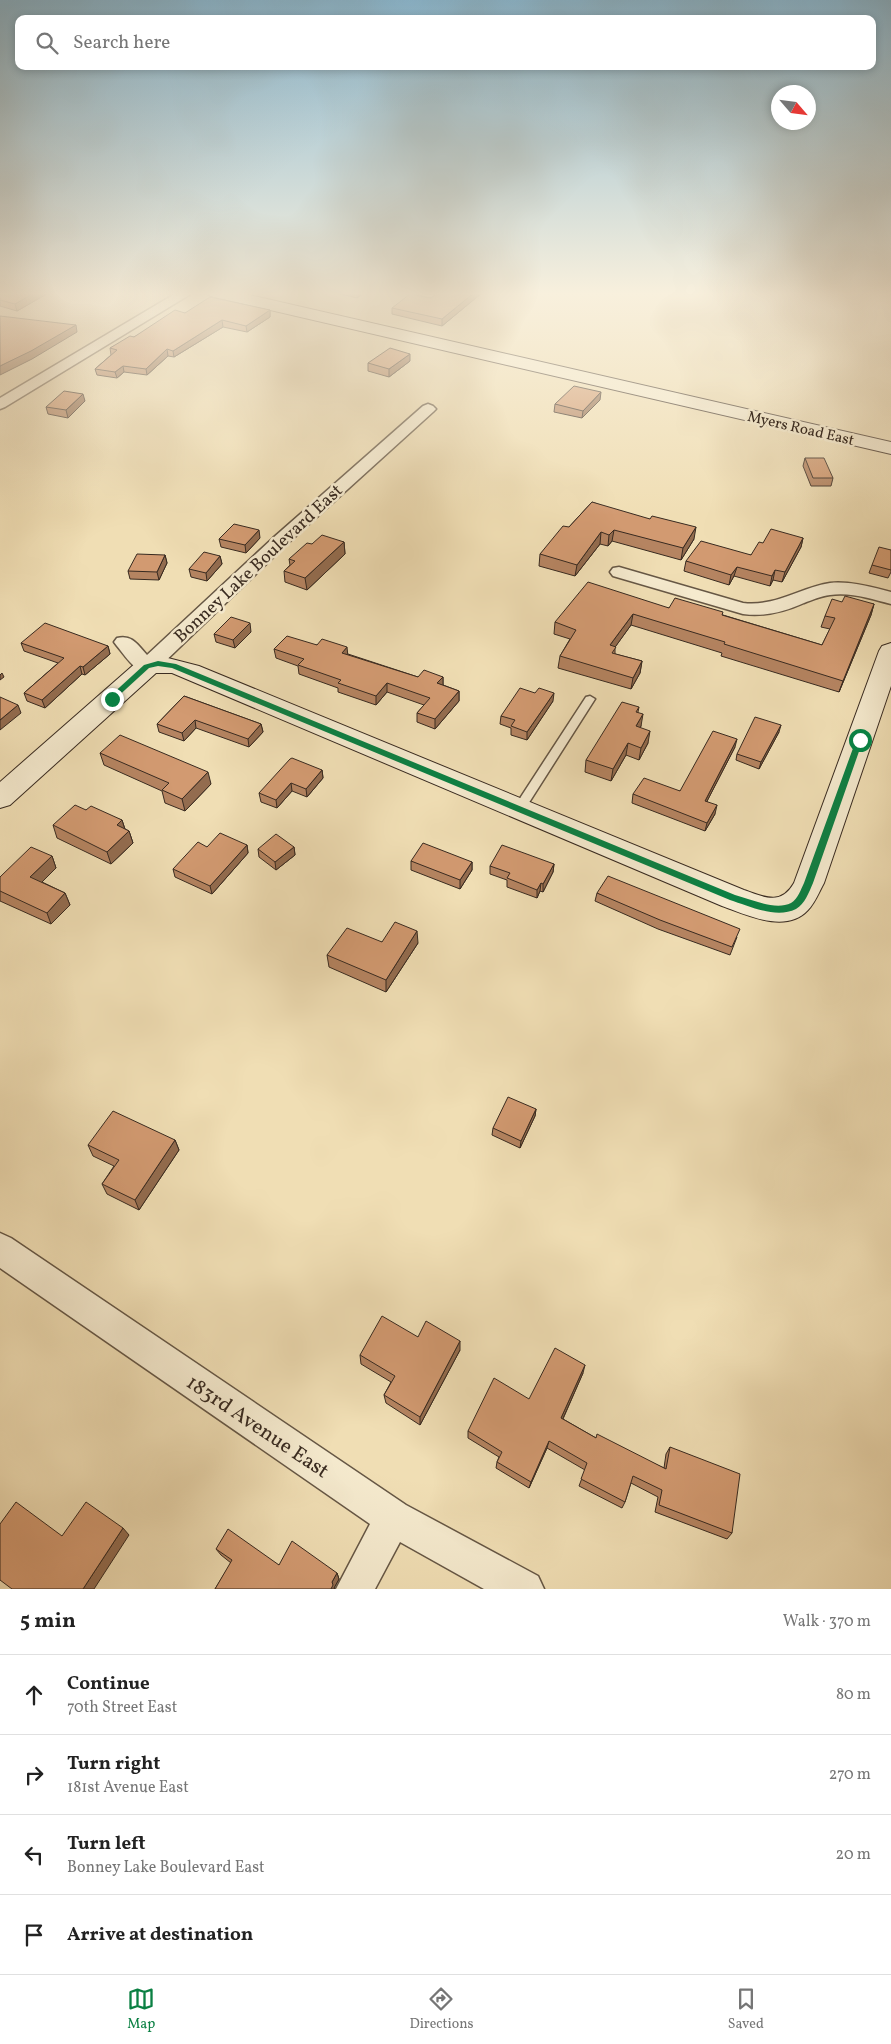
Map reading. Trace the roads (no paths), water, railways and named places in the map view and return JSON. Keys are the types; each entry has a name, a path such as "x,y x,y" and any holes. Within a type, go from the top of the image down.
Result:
{"street":[{"path":"0,404 64,366"},
{"name":"Myers Road East","path":"544,366 891,448"},
{"name":"Bonney Lake Boulevard East","path":"0,798 147,667 279,542 428,409"},
{"path":"619,572 724,604 747,609 778,607 818,591 833,588 863,591 891,598"},
{"path":"124,642 147,667 158,664 182,669 733,898 764,908 783,909 793,906 801,898 809,883 891,651"},
{"name":"183rd Avenue East","path":"0,1249 393,1518 525,1589"},
{"path":"355,1589 393,1518"}],"lane":[{"path":"519,809 590,699"}]}
